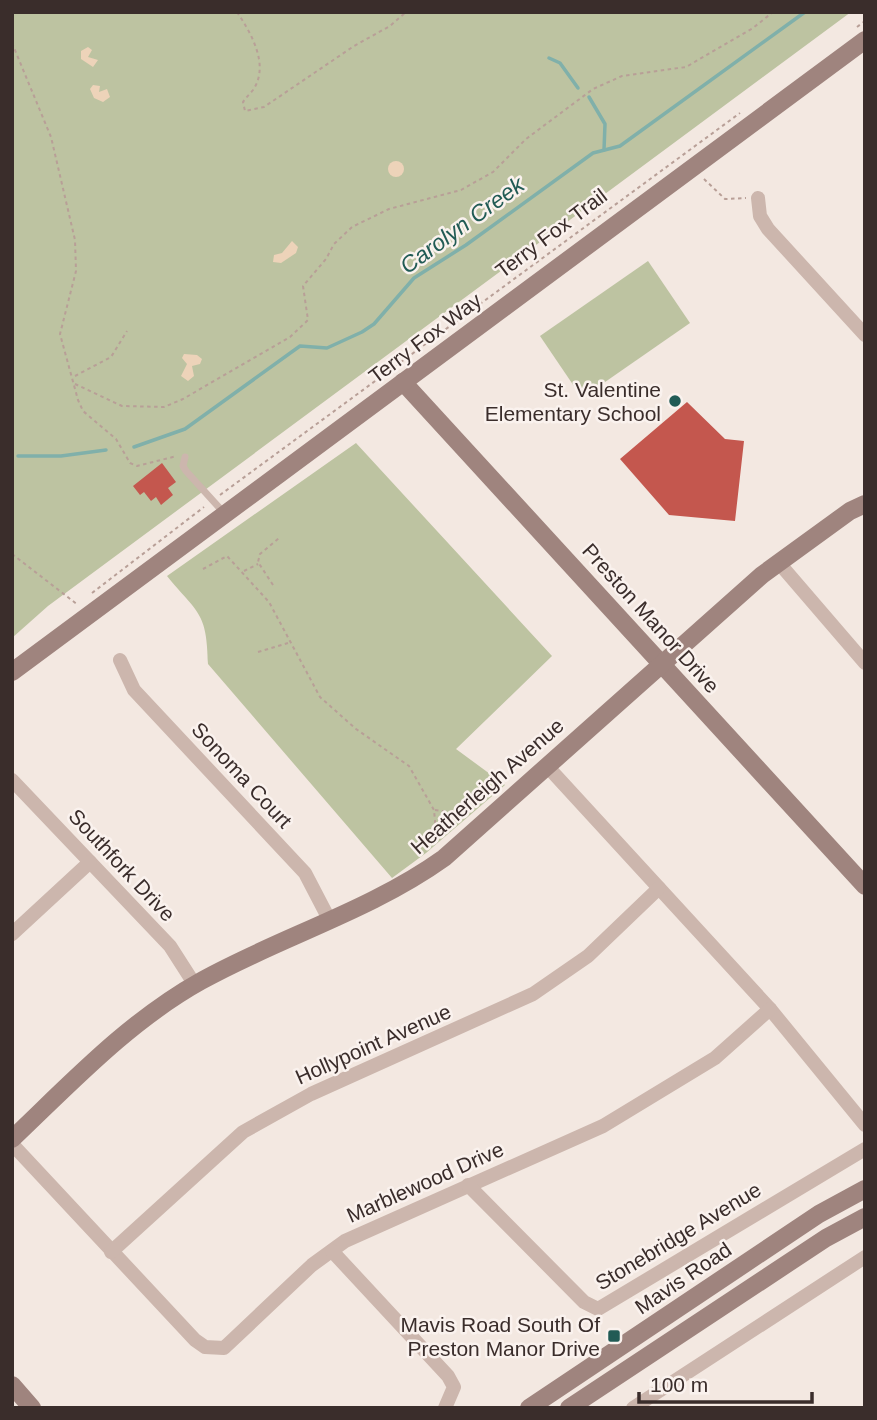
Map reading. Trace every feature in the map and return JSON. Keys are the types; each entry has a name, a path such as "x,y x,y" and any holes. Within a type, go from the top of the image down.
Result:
{"street":[{"name":"Terry Fox Way","path":"12,672 865,40"},
{"path":"758,198 760,216 768,229 865,335"},
{"name":"Preston Manor Drive","path":"403,382 610,604 661,664 865,886"},
{"name":"Heatherleigh Avenue","path":"12,1139 120,1038 195,985 393,890 444,858 661,664 779,563 865,504"},
{"path":"779,563 865,663"},
{"name":"Sonoma Court","path":"120,660 134,690 305,873 330,921"},
{"path":"547,766 770,1009 865,1125"},
{"name":"Southfork Drive","path":"12,780 170,946 195,985"},
{"path":"12,934 90,862"},
{"name":"Hollypoint Avenue","path":"111,1251 243,1132 311,1094 533,994 588,956 660,888"},
{"name":"Marblewood Drive","path":"12,1144 200,1344 218,1349 232,1342 312,1265 370,1227 603,1126 715,1058 770,1009"},
{"name":"Stonebridge Avenue","path":"468,1185 584,1302 598,1309 865,1149"},
{"name":"Mavis Road","path":"529,1408 819,1214 865,1189"},
{"path":"569,1408 826,1238 865,1217"},
{"path":"332,1251 448,1376 454,1387 445,1408"},
{"path":"633,1408 865,1257"},
{"path":"12,1385 32,1408"}],"lane":[{"path":"185,457 183,466 186,471 226,515"}],"path":[{"path":"237,12 253,40 260,64 257,82 243,102 245,111 249,112 264,107 354,46 390,26 406,12"},
{"path":"75,384 108,401 133,409 164,407 183,400 290,337 304,325 308,320 303,286 307,278 326,259 334,244 352,227 389,209 461,190 493,172 526,138 593,89 622,76 685,67 753,28 773,12"},
{"path":"12,43 51,137 75,240 76,271 60,334 83,411 116,439 130,463 137,466 173,456 185,457"},
{"name":"Terry Fox Trail","path":"225,492 742,112"},
{"path":"693,169 725,199 758,198"},
{"path":"74,377 111,357 127,331"},
{"path":"89,597 206,506"},
{"path":"273,585 259,564 260,554 279,538"},
{"path":"12,554 56,586 88,617"},
{"path":"203,569 228,556 269,602 320,697 356,729 409,766 434,810 435,838 444,858"},
{"path":"242,571 259,564"},
{"path":"258,652 289,643"},
{"path":"434,810 466,814 479,827"}],"green space":[{"path":"12,12 851,12 48,606 12,638"},
{"path":"648,261 690,323 582,398 540,336"},
{"path":"356,443 552,656 456,749 505,785 426,853 392,878 208,664 206,633 199,614 167,576"}],"sand":[{"path":"88,47 92,50 88,57 98,60 93,67 81,59 81,51"},
{"path":"93,85 100,86 99,92 107,89 110,97 103,102 94,98 90,89"},
{"path":"393,161 399,161 404,169 402,175 393,177 388,172 388,166"},
{"path":"292,241 298,247 296,253 281,263 273,262 274,255 282,253"},
{"path":"184,354 197,355 202,359 200,364 192,366 194,376 188,381 181,376 187,364 182,358"}],"building":[{"path":"687,402 725,439 744,441 735,521 669,515 620,459"},
{"path":"162,463 176,482 168,488 173,495 161,505 156,497 151,501 144,492 140,495 133,486"}],"waterway":[{"name":"Carolyn Creek","path":"134,447 185,429 300,346 327,348 362,332 374,324 414,278 466,245 593,153 620,146 805,12"},
{"path":"549,58 560,63 578,88"},
{"path":"589,97 605,124 604,150"},
{"name":"Carolyn Creek","path":"18,456 61,456 106,450"}],"place":[{"name":"St. Valentine Elementary School","path":"675,401"},
{"name":"Mavis Road South Of Preston Manor Drive","path":"614,1336"}]}
